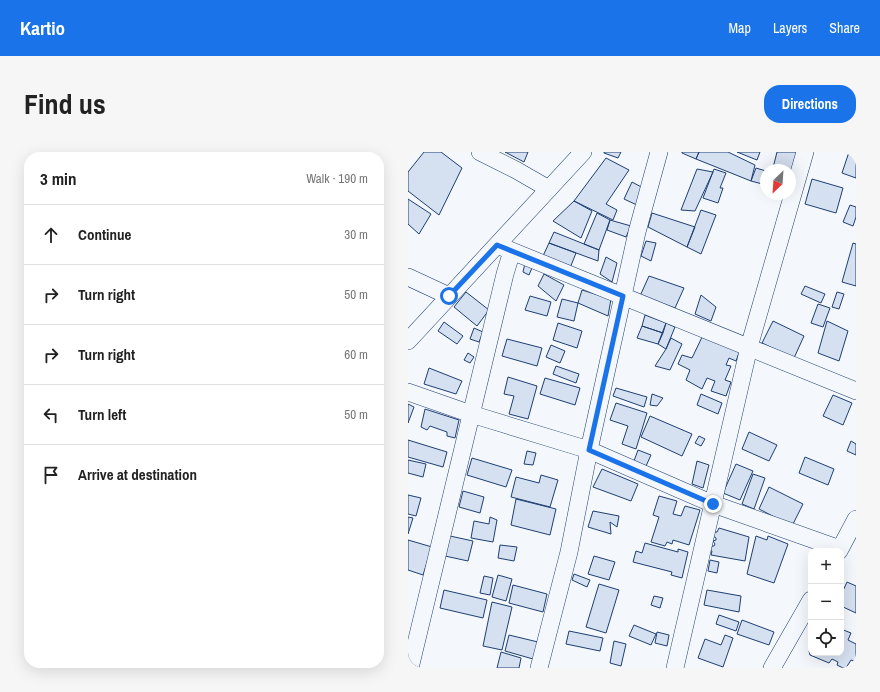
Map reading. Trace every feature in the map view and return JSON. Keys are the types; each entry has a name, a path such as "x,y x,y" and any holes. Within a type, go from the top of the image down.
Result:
{"street":[{"path":"480,152 550,189"},
{"path":"408,341 449,296 504,248 550,189 583,152"},
{"path":"539,668 569,552 589,450 637,232 659,152"},
{"path":"675,668 749,347 805,152"},
{"path":"504,248 856,391"},
{"path":"410,668 505,274 504,248"},
{"path":"408,277 449,296"},
{"path":"408,392 471,414 589,450 713,504 834,548"},
{"path":"841,548 856,519"},
{"path":"772,668 808,605"}],"building":[{"path":"424,152 441,152 462,168 439,215 408,191 408,172"},
{"path":"505,152 528,152 524,162"},
{"path":"604,152 621,152 618,158"},
{"path":"682,152 699,152 696,159"},
{"path":"699,152 728,152 755,165 751,181 696,159"},
{"path":"737,152 760,152 757,160"},
{"path":"777,152 798,152 794,164 774,164"},
{"path":"849,152 856,152 856,178 842,173"},
{"path":"606,158 629,170 606,204 617,210 613,220 574,201"},
{"path":"756,168 760,169 760,183 751,181"},
{"path":"697,169 713,172 695,211 681,210"},
{"path":"714,169 726,173 720,188 723,188 718,203 703,198"},
{"path":"812,179 843,188 836,213 805,204"},
{"path":"632,182 645,189 639,206 624,199"},
{"path":"408,199 431,214 419,234 408,224"},
{"path":"574,201 592,211 581,238 553,221"},
{"path":"850,205 856,207 856,217 853,226 843,222"},
{"path":"701,210 716,215 701,254 687,247"},
{"path":"597,213 610,220 599,250 584,244"},
{"path":"652,213 695,227 687,247 648,227"},
{"path":"610,220 631,226 626,237 607,230"},
{"path":"554,232 599,250 598,261 549,243"},
{"path":"646,241 656,243 651,261 641,256"},
{"path":"549,243 576,253 570,268 543,256"},
{"path":"853,243 856,244 856,286 842,282"},
{"path":"606,257 617,263 612,282 600,274"},
{"path":"525,263 532,268 529,275 523,272"},
{"path":"544,274 564,285 556,301 538,286"},
{"path":"649,276 684,288 675,308 640,296"},
{"path":"805,286 825,294 821,303 801,294"},
{"path":"582,290 611,299 608,316 578,303"},
{"path":"466,292 489,310 477,326 454,307"},
{"path":"837,292 844,294 839,309 832,307"},
{"path":"701,295 716,307 711,321 695,314"},
{"path":"530,296 551,302 547,316 525,310"},
{"path":"562,299 578,303 574,321 557,317"},
{"path":"818,304 830,308 823,327 811,323"},
{"path":"645,315 666,323 663,333 642,326"},
{"path":"773,321 804,336 794,358 762,343"},
{"path":"827,321 848,331 839,361 818,353"},
{"path":"444,322 463,336 457,344 438,331"},
{"path":"558,323 582,331 577,348 553,340"},
{"path":"666,323 675,327 666,349 658,344"},
{"path":"642,326 663,333 658,344 637,338"},
{"path":"474,328 483,332 479,342 470,339"},
{"path":"703,335 740,350 736,361 729,358 726,365 731,366 725,380 731,382 726,396 711,391 715,381 707,378 702,389 686,380 690,370 678,364 682,355 692,358"},
{"path":"671,338 682,344 670,370 655,366 666,349"},
{"path":"507,339 542,348 537,366 502,356"},
{"path":"551,345 565,351 560,363 546,357"},
{"path":"468,353 474,357 470,363 464,360"},
{"path":"556,366 579,374 576,383 553,374"},
{"path":"429,368 462,381 456,394 424,384"},
{"path":"508,377 537,386 528,419 509,414 514,396 504,394"},
{"path":"545,378 580,388 575,405 540,394"},
{"path":"616,388 647,397 644,407 613,396"},
{"path":"652,394 663,398 657,406 650,405"},
{"path":"701,394 722,403 718,414 697,405"},
{"path":"833,395 852,403 843,425 823,416"},
{"path":"616,403 647,413 636,449 622,444 628,426 610,420"},
{"path":"408,404 414,407 408,423"},
{"path":"425,409 459,420 455,438 447,436 447,432 430,426 427,430 421,427"},
{"path":"650,416 692,434 682,456 641,437"},
{"path":"749,432 777,445 769,461 742,449"},
{"path":"699,436 705,439 701,446 695,443"},
{"path":"408,440 447,452 443,467 408,457"},
{"path":"851,441 856,444 856,455 847,451"},
{"path":"638,450 651,455 646,466 634,461"},
{"path":"527,451 536,453 533,465 524,464"},
{"path":"805,457 834,469 828,485 799,473"},
{"path":"472,458 512,470 506,487 467,475"},
{"path":"408,460 426,464 423,477 408,473"},
{"path":"697,461 709,465 703,488 692,484"},
{"path":"736,464 753,471 740,500 723,493"},
{"path":"602,469 638,484 631,501 593,487"},
{"path":"753,474 765,478 754,509 742,504"},
{"path":"541,475 558,480 550,507 511,497 516,477 539,483"},
{"path":"769,487 803,504 792,526 759,509"},
{"path":"463,491 484,497 480,513 459,507"},
{"path":"408,495 421,498 416,516 408,514"},
{"path":"659,496 677,501 673,514 681,516 685,506 700,510 689,545 673,540 672,544 667,542 665,546 651,542 659,517 653,515"},
{"path":"516,499 556,509 550,535 511,525"},
{"path":"593,511 619,516 617,527 610,522 611,534 588,527"},
{"path":"408,517 413,518 408,534"},
{"path":"490,517 497,520 493,542 471,538 474,521 489,524"},
{"path":"719,528 749,537 745,561 711,555 712,551 710,550 715,544 713,541 716,540 713,536 714,532 717,532"},
{"path":"450,536 473,541 468,561 445,556"},
{"path":"756,536 767,540 768,536 788,544 774,583 747,574"},
{"path":"408,540 432,547 423,575 408,570"},
{"path":"645,543 678,552 678,549 688,552 682,578 671,575 672,572 633,562 636,551 642,553"},
{"path":"500,545 517,547 514,561 498,558"},
{"path":"594,556 615,562 609,580 588,574"},
{"path":"710,560 719,562 717,573 708,571"},
{"path":"574,574 590,580 587,587 572,580"},
{"path":"498,575 512,579 506,601 492,597"},
{"path":"484,576 493,578 490,595 480,593"},
{"path":"847,582 856,586 856,613 844,607 844,588"},
{"path":"599,584 619,590 606,633 586,627"},
{"path":"513,585 547,594 543,612 509,603"},
{"path":"444,590 487,600 483,618 440,608"},
{"path":"707,590 741,596 739,612 704,605"},
{"path":"654,596 663,598 660,608 651,605"},
{"path":"492,602 512,607 502,650 483,646"},
{"path":"719,615 739,622 736,631 716,624"},
{"path":"742,620 774,632 769,645 737,634"},
{"path":"634,625 656,634 651,645 629,636"},
{"path":"844,630 851,633 848,640 856,644 856,662 851,660 846,668 837,665 838,662 832,659 829,663 812,656 844,656"},
{"path":"569,631 603,638 600,651 566,644"},
{"path":"657,632 669,635 667,646 655,643"},
{"path":"509,635 538,642 533,659 505,651"},
{"path":"725,635 733,638 723,667 698,658 705,639 721,645"},
{"path":"614,641 626,644 621,666 610,663"},
{"path":"501,652 521,658 519,668 497,668"}],"route":[{"path":"449,296 497,245 623,296 589,450 713,504"}]}
